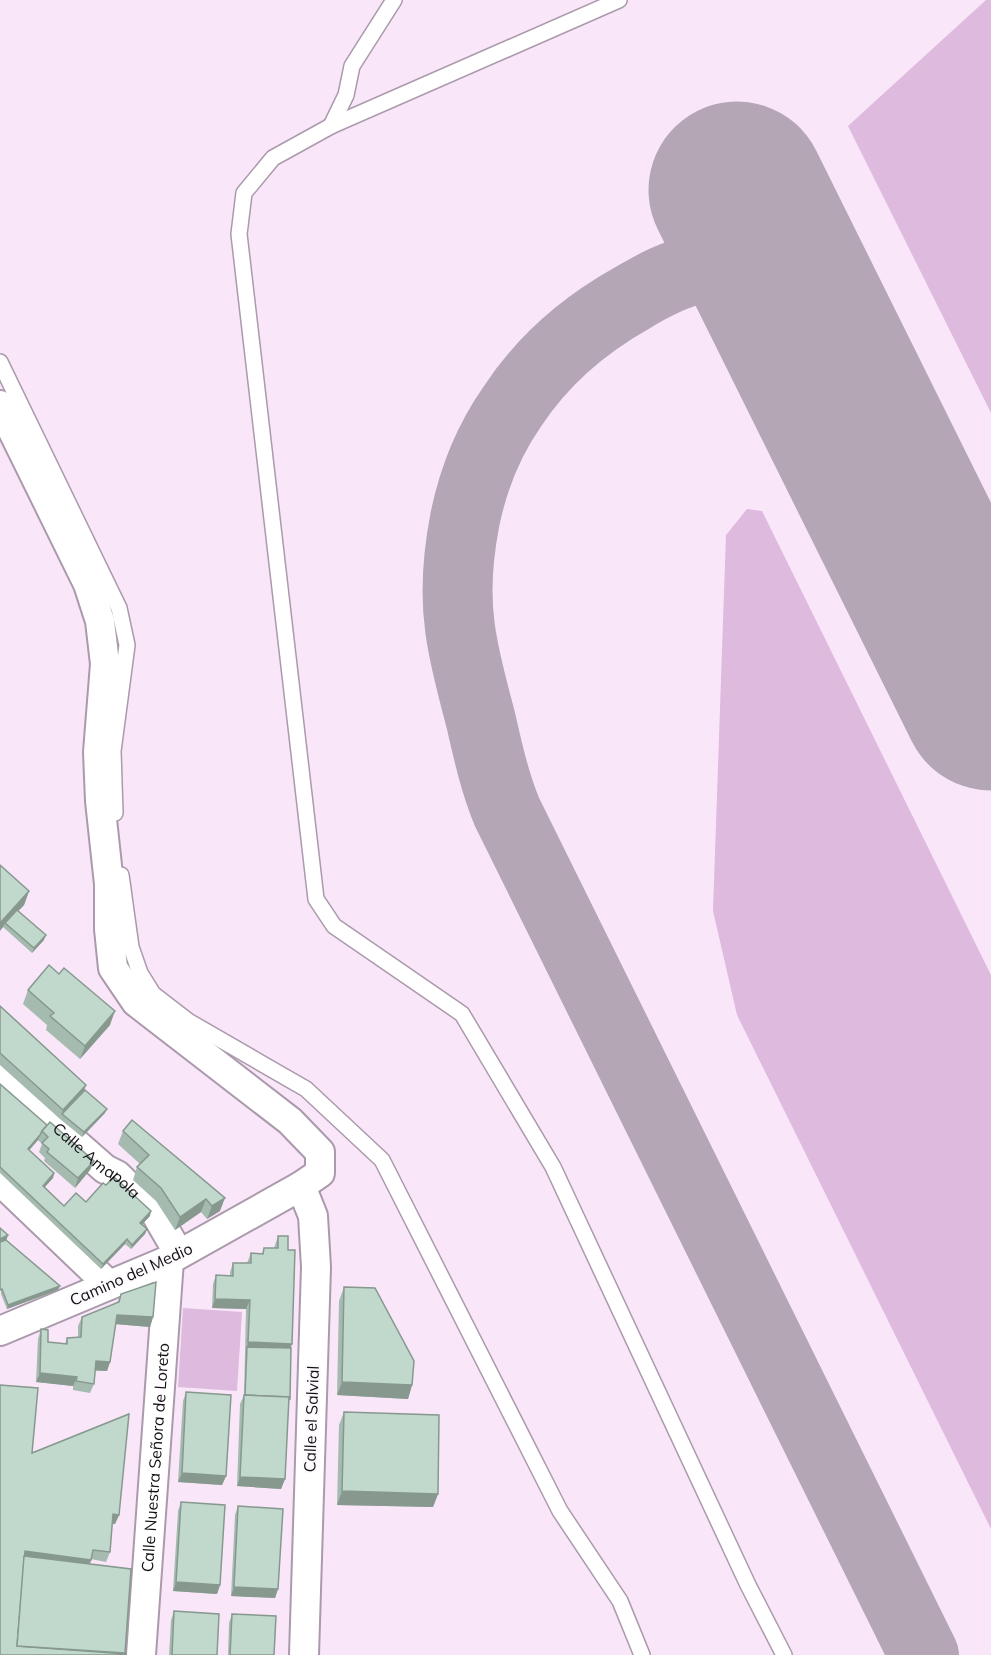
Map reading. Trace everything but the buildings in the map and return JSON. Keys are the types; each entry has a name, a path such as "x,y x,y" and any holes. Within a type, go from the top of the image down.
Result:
{"street":[{"name":"Calle el Salvial","path":"0,405 88,584 100,621 105,664 98,752 100,801 109,884 109,928 113,968 136,1002 290,1121 320,1152 310,1179 316,1267 304,1655"},
{"name":"Calle Amapola","path":"0,1077 105,1169 117,1175 154,1211 174,1257"},
{"name":"Camino del Medio","path":"0,1331 174,1257 310,1179"},
{"path":"0,1180 109,1285"},
{"name":"Calle Nuestra Señora de Loreto","path":"141,1655 174,1257"}],"lane":[{"path":"331,126 346,95 352,66 394,0"},
{"path":"619,0 331,126 273,158 244,193 239,234 316,899 334,926 462,1014 553,1167 743,1574 784,1655"},
{"path":"0,362 119,608 127,645 114,751 114,799 131,947 140,973 153,994 188,1021 306,1089 382,1160 560,1510 620,1601 642,1655"}],"shaded area":[{"path":"986,0 991,0 991,413 848,126"},
{"path":"747,509 762,511 991,975 991,1529 737,1015 713,911 726,535"},
{"path":"183,1308 242,1312 237,1391 178,1387"}],"taxiway":[{"path":"812,340 787,303 767,284 749,274 731,269 714,268 698,269 665,280 614,309 581,332 550,359 524,390 496,433 483,461 468,504 463,533 458,574 458,614 469,674 492,767 507,812 924,1655"}],"runway":[{"path":"737,190 991,702"}]}
